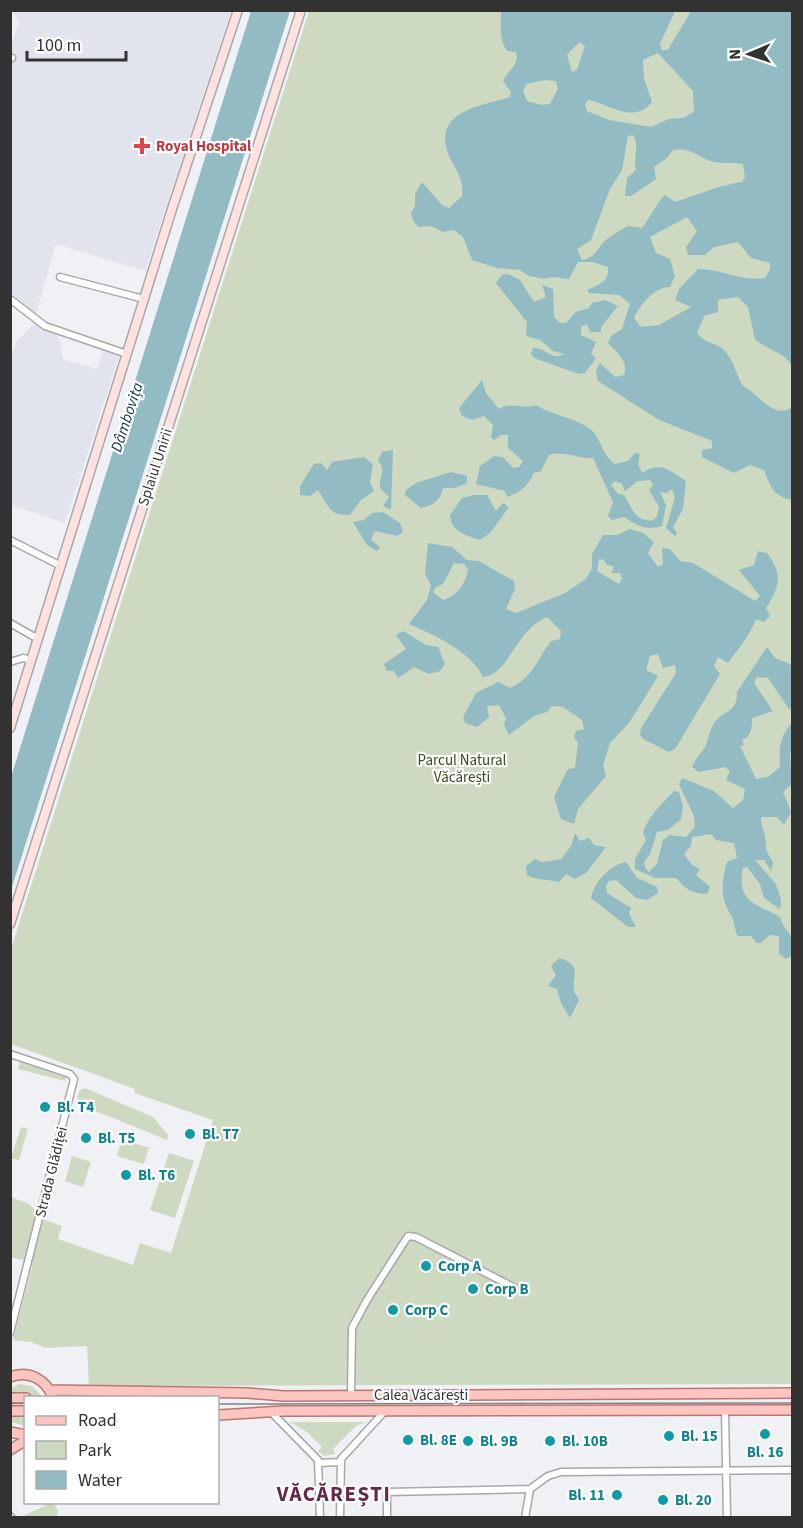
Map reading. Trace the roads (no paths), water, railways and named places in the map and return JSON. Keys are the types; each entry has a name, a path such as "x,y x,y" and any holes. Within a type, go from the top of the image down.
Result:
{"main road":[{"path":"10,728 144,299 238,10"},
{"name":"Splaiul Unirii","path":"10,924 301,10"},
{"path":"10,1377 22,1374 33,1376 42,1380 52,1394"},
{"name":"Calea Văcărești","path":"52,1394 792,1393"},
{"path":"219,1398 283,1395"},
{"name":"Calea Văcărești","path":"219,1411 792,1410"},
{"path":"219,1411 283,1411"},
{"path":"10,1450 24,1441"}],"street":[{"path":"60,277 144,299"},
{"path":"10,300 45,326 127,354"},
{"path":"10,540 61,566"},
{"path":"10,622 38,639"},
{"path":"10,662 24,658 32,660"},
{"name":"Strada Glădiței","path":"10,1054 70,1074 74,1079 10,1333"},
{"path":"351,1395 352,1328 408,1236 416,1237 515,1288"},
{"path":"725,1410 727,1518"},
{"path":"340,1518 340,1462 346,1451 385,1411"},
{"path":"271,1412 315,1456 319,1463 320,1518"},
{"path":"319,1463 340,1462"},
{"path":"387,1518 387,1492 530,1489 548,1476 561,1472 792,1470"},
{"path":"525,1518 530,1489"}],"water":[{"path":"504,10 675,11 660,44 662,50 668,50 691,11 792,11 792,366 784,357 755,339 748,307 738,297 718,300 718,312 704,316 697,333 703,339 725,351 743,386 766,404 779,411 792,407 792,500 786,499 774,490 764,470 750,465 734,473 702,457 702,450 712,448 712,441 659,420 598,381 596,371 600,363 615,377 624,375 625,370 624,361 608,343 611,336 622,329 630,304 619,295 589,293 587,290 605,280 608,267 592,262 578,262 569,279 552,277 544,279 529,276 520,270 497,268 472,260 463,237 454,230 443,232 431,226 419,227 413,221 411,213 415,206 415,194 422,182 442,205 449,208 462,196 461,181 445,143 446,130 452,121 472,108 510,97 511,92 503,81 517,57 516,52 507,51 503,42 501,13","holes":["579,42 585,46 577,70 572,72 567,55","658,53 693,91 694,112 683,118 669,119 651,127 609,120 587,111 585,105 588,100 630,113 645,109 652,102 644,79 643,60","545,80 556,81 558,89 550,104 542,105 527,101 523,91 526,84","633,135 636,143 636,170 627,178 625,196 631,196 656,179 654,167 667,158 673,150 679,149 690,151 714,162 743,164 745,178 742,182 675,202 665,195 642,228 628,226 607,239 591,257 582,260 577,249 591,240 610,189 622,170 628,136","687,217 697,231 686,247 688,255 705,255 714,247 738,242 751,258 770,263 770,270 765,278 757,279 698,269 679,289 675,300 691,307 659,325 641,327 634,318 640,308 653,293 670,287 675,276 670,259 656,253 650,237"]},
{"name":"Dâmbovița","path":"251,11 290,11 11,890 11,777"},
{"path":"508,274 520,280 534,302 546,297 542,285 553,289 554,317 560,323 566,323 576,312 589,308 592,303 605,300 618,306 601,327 601,332 590,332 587,324 581,327 581,335 596,342 591,354 596,358 585,373 579,374 534,358 531,354 533,348 556,356 564,354 553,351 540,340 526,336 527,322 496,283 502,275"},
{"path":"482,380 486,393 499,409 508,406 536,405 590,429 615,464 628,461 635,453 640,454 638,464 642,473 660,467 669,470 686,481 683,509 673,527 677,533 675,536 666,528 675,498 672,489 666,493 660,492 666,505 662,526 642,527 624,517 612,520 608,516 613,502 593,458 549,455 541,471 534,473 527,485 507,497 505,491 476,484 480,466 494,456 503,457 513,468 519,467 523,461 508,448 508,435 501,435 494,440 491,437 493,425 484,416 472,420 462,416 459,408","holes":["650,480 653,485 649,490 659,507 657,517 651,521 637,516 624,495 618,494 611,485 615,481 622,484 625,491 638,481"]},
{"path":"393,450 391,510 383,506 389,497 380,488 382,471 378,460 382,452"},
{"path":"364,457 373,464 370,482 374,491 361,500 350,515 333,511 318,490 310,496 300,495 300,486 314,464 321,463 327,470 332,462"},
{"path":"451,472 467,476 467,483 454,488 443,488 433,504 421,508 405,495 406,490 416,483"},
{"path":"487,495 496,511 503,503 509,507 490,533 480,540 456,529 450,515 462,498"},
{"path":"383,512 400,523 403,532 397,536 375,531 371,540 380,547 377,551 367,545 353,522 364,520 372,513"},
{"path":"630,529 643,533 654,542 648,553 658,567 663,564 662,548 670,549 680,561 693,563 755,601 760,596 739,570 754,565 758,551 767,553 776,568 778,581 766,608 770,616 764,622 756,619 728,663 718,657 714,666 720,674 675,749 669,752 643,739 640,735 641,728 676,673 675,665 663,668 658,654 650,656 646,670 658,676 629,723 610,743 603,765 606,776 578,809 574,824 561,819 554,797 568,769 575,768 578,743 574,737 576,731 584,729 582,720 563,707 552,706 547,712 534,716 509,735 504,725 506,718 499,705 487,706 489,717 477,727 465,723 463,717 476,693 498,682 510,688 524,679 551,641 560,639 561,631 547,617 536,623 519,641 500,668 483,677 470,659 461,652 409,624 427,600 431,585 425,574 428,543 452,547 467,560 479,561 514,581 515,589 506,609 516,613 565,593 586,579 592,568 592,554 603,535 617,535","holes":["603,559 606,564 614,567 611,573 620,573 622,578 619,584 597,571 599,560","454,563 464,564 468,569 467,575 457,592 443,600 433,592 436,587 443,584"]},
{"path":"403,631 426,645 438,647 445,664 440,671 429,674 414,667 398,678 394,671 387,671 384,664 406,649 396,635"},
{"path":"767,647 775,658 792,665 792,707 789,709 768,678 757,677 754,683 773,711 752,718 751,731 742,740 744,745 740,746 756,779 768,777 780,767 781,743 784,733 792,723 792,751 790,753 792,784 783,792 791,812 784,825 777,817 761,817 766,849 773,862 771,871 764,860 755,860 776,884 781,900 780,909 764,898 760,884 747,867 743,868 742,888 745,895 756,905 780,917 792,937 792,956 786,959 779,954 779,936 770,935 761,943 757,943 751,936 738,936 737,934 725,903 723,891 727,862 737,858 734,843 716,840 711,834 692,837 691,846 684,854 692,865 700,869 696,875 710,887 707,894 690,890 676,878 655,878 635,869 635,859 646,840 643,832 649,820 674,791 679,792 683,807 681,819 668,830 657,832 650,854 644,862 645,868 649,872 657,864 663,840 670,835 686,837 695,827 694,816 679,784 682,778 714,791 733,808 743,800 745,789 726,780 730,771 725,767 699,772 692,767 705,747 714,724 719,717 733,708 737,692"},
{"path":"575,833 580,841 589,838 594,845 606,847 586,873 575,879 566,874 559,882 527,875 526,866 535,859 542,862 561,859 571,846"},
{"path":"626,862 637,878 657,887 658,893 647,900 636,898 616,880 609,881 606,886 607,893 631,908 629,914 636,927 628,927 591,898 595,886 604,875 614,867"},
{"path":"559,958 571,964 575,972 574,991 579,1000 570,1018 561,1003 557,989 548,986 556,975 551,966"}],"tram line":[{"path":"10,1403 24,1403"},
{"path":"219,1404 792,1403"}],"place":[{"name":"Royal Hospital","path":"142,146"},
{"name":"Bl. T4","path":"45,1107"},
{"name":"Bl. T7","path":"190,1134"},
{"name":"Bl. T5","path":"86,1138"},
{"name":"Bl. T6","path":"126,1175"},
{"name":"Corp A","path":"426,1266"},
{"name":"Corp B","path":"473,1289"},
{"name":"Corp C","path":"393,1310"},
{"name":"Bl. 16","path":"765,1434"},
{"name":"Bl. 15","path":"669,1436"},
{"name":"Bl. 8E","path":"408,1440"},
{"name":"Bl. 9B","path":"468,1441"},
{"name":"Bl. 10B","path":"550,1441"},
{"name":"Bl. 11","path":"617,1495"},
{"name":"Bl. 20","path":"663,1500"}],"district":[{"name":"VĂCĂREȘTI","path":"334,1494"}],"park label":[{"name":"Parcul Natural Văcărești","path":"462,768"}]}
